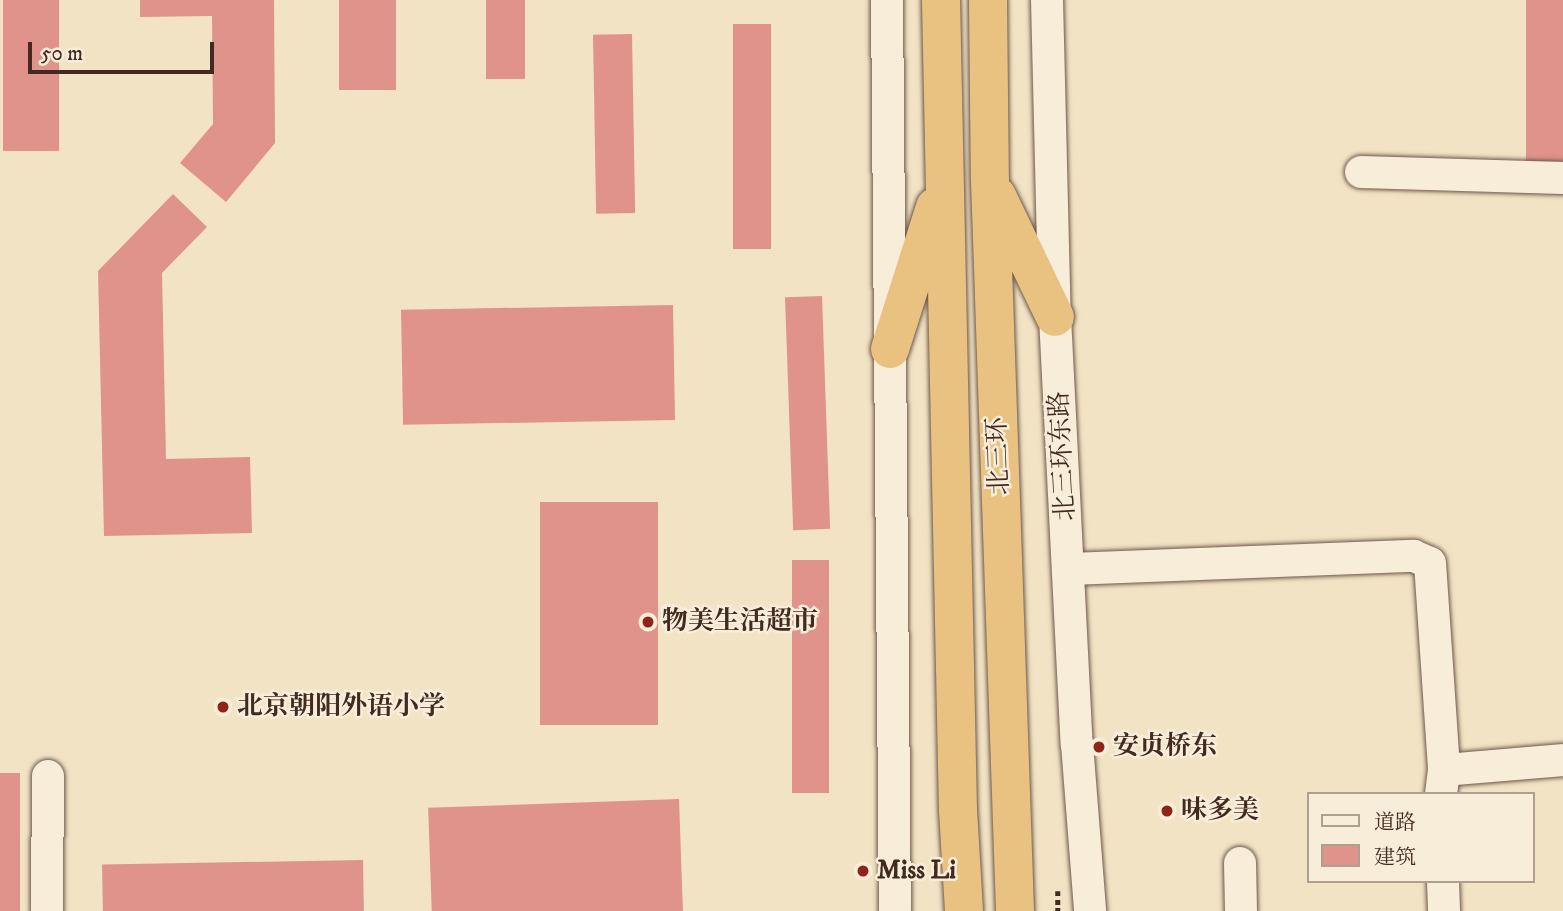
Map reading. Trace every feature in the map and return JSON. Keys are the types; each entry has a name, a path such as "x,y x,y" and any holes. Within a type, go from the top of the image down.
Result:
{"highway":[{"name":"北三环","path":"941,0 958,810 964,911"},
{"name":"北三环","path":"989,1 990,180 1015,911"},
{"path":"890,349 944,178"},
{"path":"990,180 1055,317"}],"street":[{"path":"887,0 895,911"},
{"name":"北三环东路","path":"1047,0 1055,317 1077,744 1090,911"},
{"path":"1361,172 1563,178"},
{"path":"1070,569 1414,556 1430,563 1443,782 1563,760"},
{"path":"47,911 48,776"},
{"path":"1240,863 1241,911"},
{"path":"1443,883 1444,911"}],"building":[{"path":"3,0 59,0 59,151 3,151"},
{"path":"140,0 274,0 275,143 226,202 180,163 213,124 212,16 140,17"},
{"path":"339,0 396,0 396,90 339,90"},
{"path":"486,0 525,0 525,79 486,79"},
{"path":"1526,0 1563,0 1563,161 1526,161"},
{"path":"733,24 771,24 771,249 733,249"},
{"path":"632,34 635,213 596,214 593,35"},
{"path":"173,194 207,227 162,273 166,459 250,457 252,533 104,536 98,271"},
{"path":"822,296 830,529 793,530 785,297"},
{"path":"673,305 675,420 403,425 401,310"},
{"path":"540,502 658,502 658,725 540,725"},
{"path":"792,560 829,560 829,793 792,793"},
{"path":"0,773 20,773 20,911 0,911"},
{"path":"679,799 683,911 432,911 428,808"},
{"path":"363,860 364,911 103,911 102,865"}],"place":[{"name":"物美生活超市","path":"648,622"},
{"name":"北京朝阳外语小学","path":"223,707"},
{"name":"安贞桥东","path":"1099,747"},
{"name":"味多美","path":"1167,811"},
{"name":"Miss Li","path":"863,871"}]}
